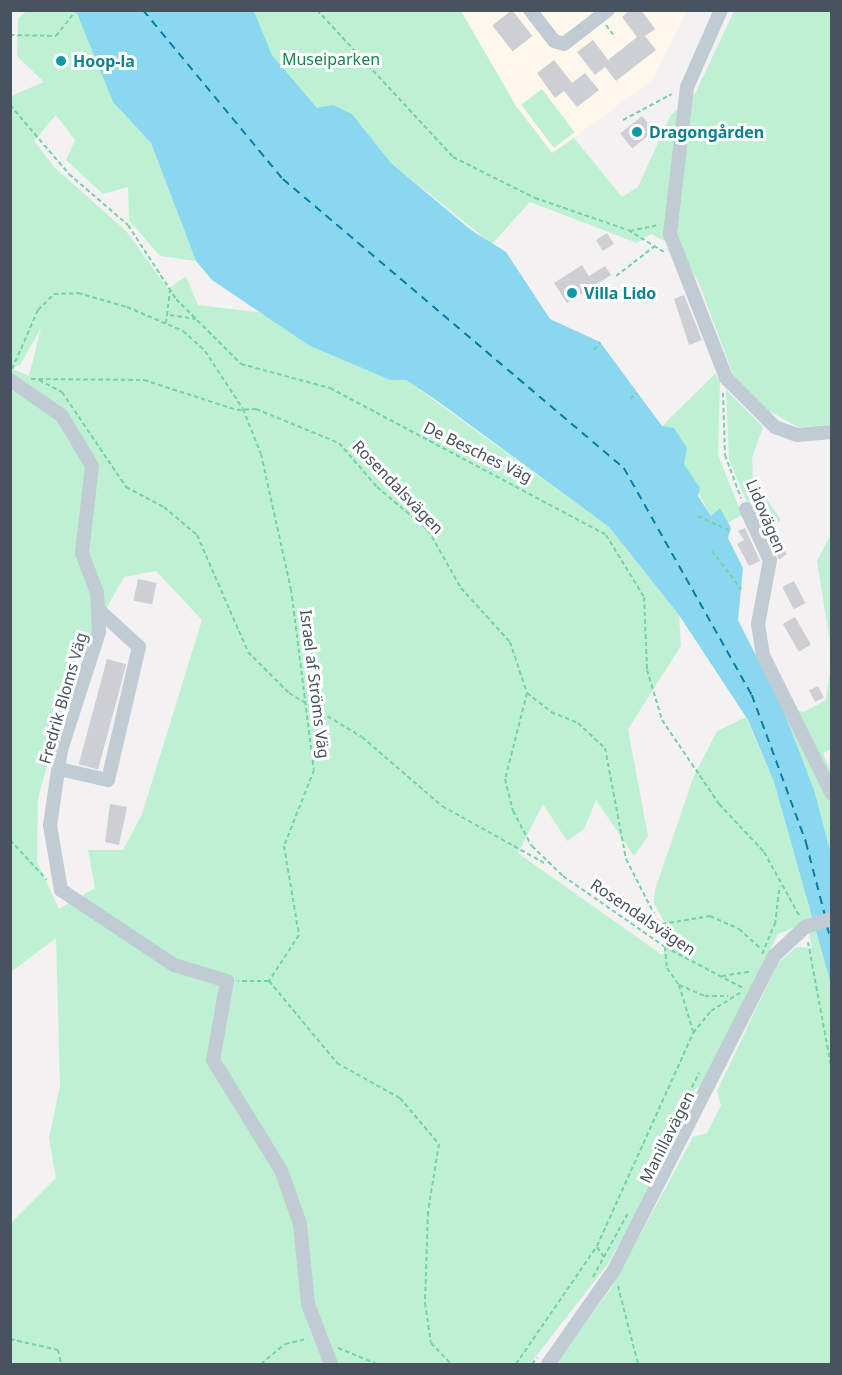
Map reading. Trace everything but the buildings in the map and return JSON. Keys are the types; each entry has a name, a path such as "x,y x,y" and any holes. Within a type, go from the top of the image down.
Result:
{"street":[{"path":"530,10 554,41 564,44 608,10"},
{"path":"720,11 687,87 670,234 726,378 775,427 797,435 831,432"},
{"name":"Fredrik Bloms Väg","path":"15,380 62,416 90,460 82,553 100,611 99,632 59,769 50,825 61,890"},
{"name":"Lidovägen","path":"746,509 770,560 758,624 764,655 831,794"},
{"path":"59,769 108,780 139,647 100,611"},
{"path":"61,890 174,964 226,981 213,1060 281,1170 300,1224 308,1304 331,1365"},
{"path":"807,926 831,919"},
{"name":"Manillavägen","path":"544,1360 614,1270 761,985 766,965 782,946 807,926"}],"path":[{"path":"10,35 56,36 76,10"},
{"path":"317,10 453,157 535,198 628,230 668,254"},
{"path":"623,120 672,94"},
{"name":"De Besches Väg","path":"10,105 69,174 128,225 170,289 241,364 330,388 606,535 644,597 647,670 662,720 719,804 764,852 780,886 807,926"},
{"path":"628,230 656,227 673,201"},
{"path":"616,276 655,246"},
{"path":"166,323 170,315 170,289"},
{"path":"243,409 205,351 166,323 94,297 54,294 38,310 10,372 38,379 62,392 126,487 164,507 197,535 248,652 304,706 362,737 442,806 550,866"},
{"path":"170,315 196,319"},
{"path":"594,350 600,342"},
{"name":"Lidovägen","path":"726,378 725,455 746,509"},
{"path":"15,380 38,379"},
{"name":"Rosendalsvägen","path":"38,379 144,380 243,409 256,409 339,443 377,487 418,520 461,588 503,631 527,693 505,779 513,811 550,866 665,947 747,990"},
{"path":"630,399 637,393"},
{"name":"Israel af Ströms Väg","path":"243,409 273,499 291,589 304,706 314,770 284,846 299,935 269,981"},
{"path":"698,516 730,531"},
{"path":"712,551 741,589"},
{"path":"527,693 551,712 578,723 605,748 626,859 661,924 672,951"},
{"path":"10,840 61,890"},
{"path":"761,949 775,924 780,886"},
{"path":"661,924 710,916 739,929 761,949 766,965 747,973 721,976"},
{"path":"807,926 831,1072"},
{"path":"665,947 667,968 679,985 693,1033"},
{"path":"226,981 269,981 337,1063 400,1098 439,1144 428,1212 431,1245 424,1303 431,1343 452,1365"},
{"path":"679,985 705,996 730,996 761,985"},
{"path":"741,1000 747,990"},
{"path":"516,1365 597,1246 693,1033 730,996"},
{"path":"674,1126 701,1070"},
{"path":"589,1283 632,1206"},
{"path":"597,1246 614,1270 638,1365"},
{"path":"10,1339 58,1350 61,1365"},
{"path":"532,1365 544,1360"}],"shaded area":[{"path":"461,11 687,11 653,79 553,153 516,106"}],"green space":[{"path":"27,11 76,11 82,17 113,102 151,143 196,261 160,256 129,220 128,187 103,194 66,160 75,140 56,115 34,141 55,168 126,231 168,289 186,276 198,305 265,313 310,346 390,380 406,380 609,527 679,615 681,646 628,729 648,836 634,856 596,800 584,829 567,841 543,804 518,853 662,955 675,941 654,903 655,890 693,778 717,731 746,717 774,782 814,919 778,934 707,1081 694,1090 664,1164 607,1265 530,1364 11,1364 11,1223 56,1178 49,1138 60,1086 56,938 11,972 10,368 29,376 41,328 20,365 11,367 11,96 44,82 17,56 18,18","holes":["156,571 202,620 142,814 123,850 88,850 95,888 59,909 37,862 38,799 74,665 124,577"]},
{"name":"Museiparken","path":"254,11 461,11 516,106 552,153 574,138 622,197 638,187 670,116 696,92 734,11 831,11 831,425 798,427 760,406 735,380 699,283 679,248 651,234 637,243 530,202 492,244 391,163 352,114 317,109 272,55"},
{"path":"542,89 574,132 554,148 521,105"},
{"path":"715,374 720,381 718,455 742,515 728,523 720,508 711,516 662,426"},
{"path":"726,390 763,427 752,458 753,479 781,520 759,532 729,459"},
{"path":"831,534 831,649 817,561"},
{"path":"831,664 831,749 823,753 831,772 831,854 782,707 804,712 826,700"},
{"path":"818,929 832,984 831,1364 555,1364 612,1287 693,1137 707,1133 721,1105 717,1091 778,963 796,947 812,948 809,932"}],"water":[{"path":"76,11 254,11 272,55 317,108 333,105 352,114 391,163 471,230 506,252 550,319 600,342 662,426 674,428 687,448 684,464 700,488 698,496 711,516 720,508 731,528 728,538 743,568 738,620 782,707 814,790 831,854 831,984 774,782 748,720 679,615 609,527 436,400 406,380 390,380 310,346 212,280 196,261 151,143 113,102"}],"ferry route":[{"path":"143,10 283,179 624,468 752,695 806,842 825,915"},
{"path":"827,926 832,942"}],"place":[{"name":"Hoop-la","path":"61,61"},
{"name":"Dragongården","path":"637,132"},
{"name":"Villa Lido","path":"572,293"}]}
